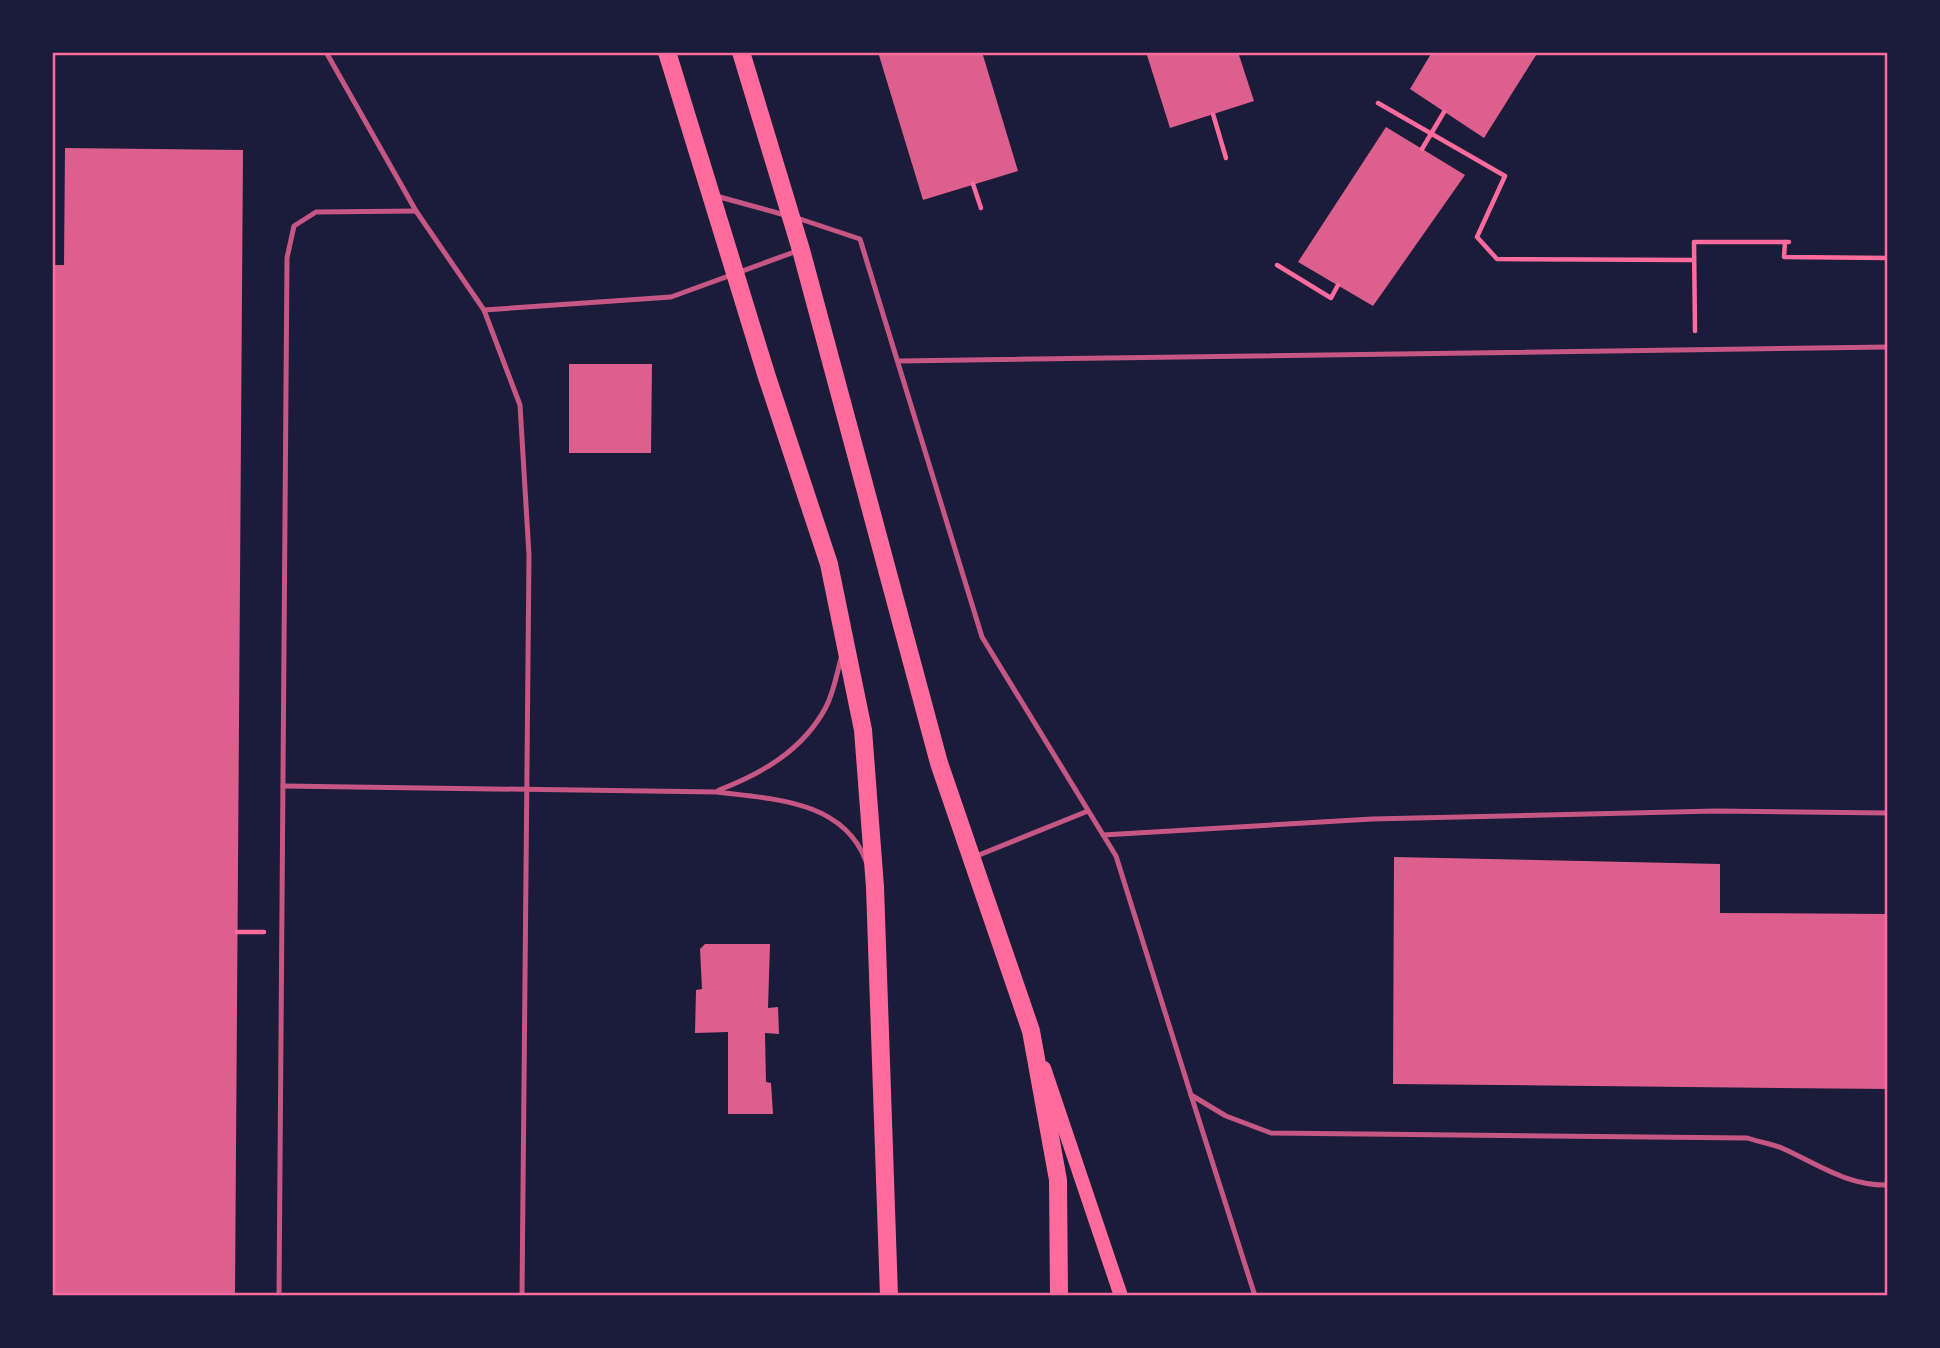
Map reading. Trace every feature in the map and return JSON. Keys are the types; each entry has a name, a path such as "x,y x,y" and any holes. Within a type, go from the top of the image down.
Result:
{"main road":[{"path":"667,52 734,273 829,564 847,640 863,730 875,887 890,1290"},
{"path":"741,52 801,250 939,763 1121,1296"},
{"path":"1031,1031 1058,1180 1059,1296"}],"lane":[{"path":"326,52 416,211 484,310 520,405 529,555 522,1296"},
{"path":"710,194 791,216 860,239 900,361 982,637 1116,856 1255,1296"},
{"path":"279,1296 287,258 294,226 316,212 416,211"},
{"path":"484,310 671,297 801,250"},
{"path":"900,361 1888,348"},
{"path":"716,792 769,768 811,730 827,706 847,640"},
{"path":"283,786 527,787 716,792 791,802 807,805 831,818 859,844 875,887"},
{"path":"972,858 1088,811"},
{"path":"1103,835 1372,819 1716,811 1888,813"},
{"path":"1191,1095 1226,1116 1271,1133 1747,1138 1782,1148 1836,1176 1869,1185 1888,1185"},
{"path":"879,1296 890,1290"}],"path":[{"path":"1378,103 1505,176 1477,237 1497,259 1694,260"},
{"path":"1422,149 1444,112"},
{"path":"1213,114 1226,158"},
{"path":"973,184 981,208"},
{"path":"1695,350 1695,242 1787,242 1784,257 1888,258"},
{"path":"1277,265 1331,298 1338,285"}],"building":[{"path":"878,52 982,52 1018,171 923,200"},
{"path":"1146,52 1238,52 1254,101 1170,128"},
{"path":"1432,52 1538,52 1484,138 1410,89"},
{"path":"1386,127 1465,175 1373,306 1298,262"},
{"path":"65,148 243,150 235,1296 52,1296 52,265 64,265"},
{"path":"569,364 652,364 651,453 569,453"},
{"path":"1394,857 1720,864 1720,913 1888,914 1888,1089 1393,1084"},
{"path":"705,944 770,944 768,1008 778,1007 779,1034 765,1033 766,1082 771,1083 773,1114 728,1114 728,1032 695,1033 696,990 702,989 700,949"}]}
